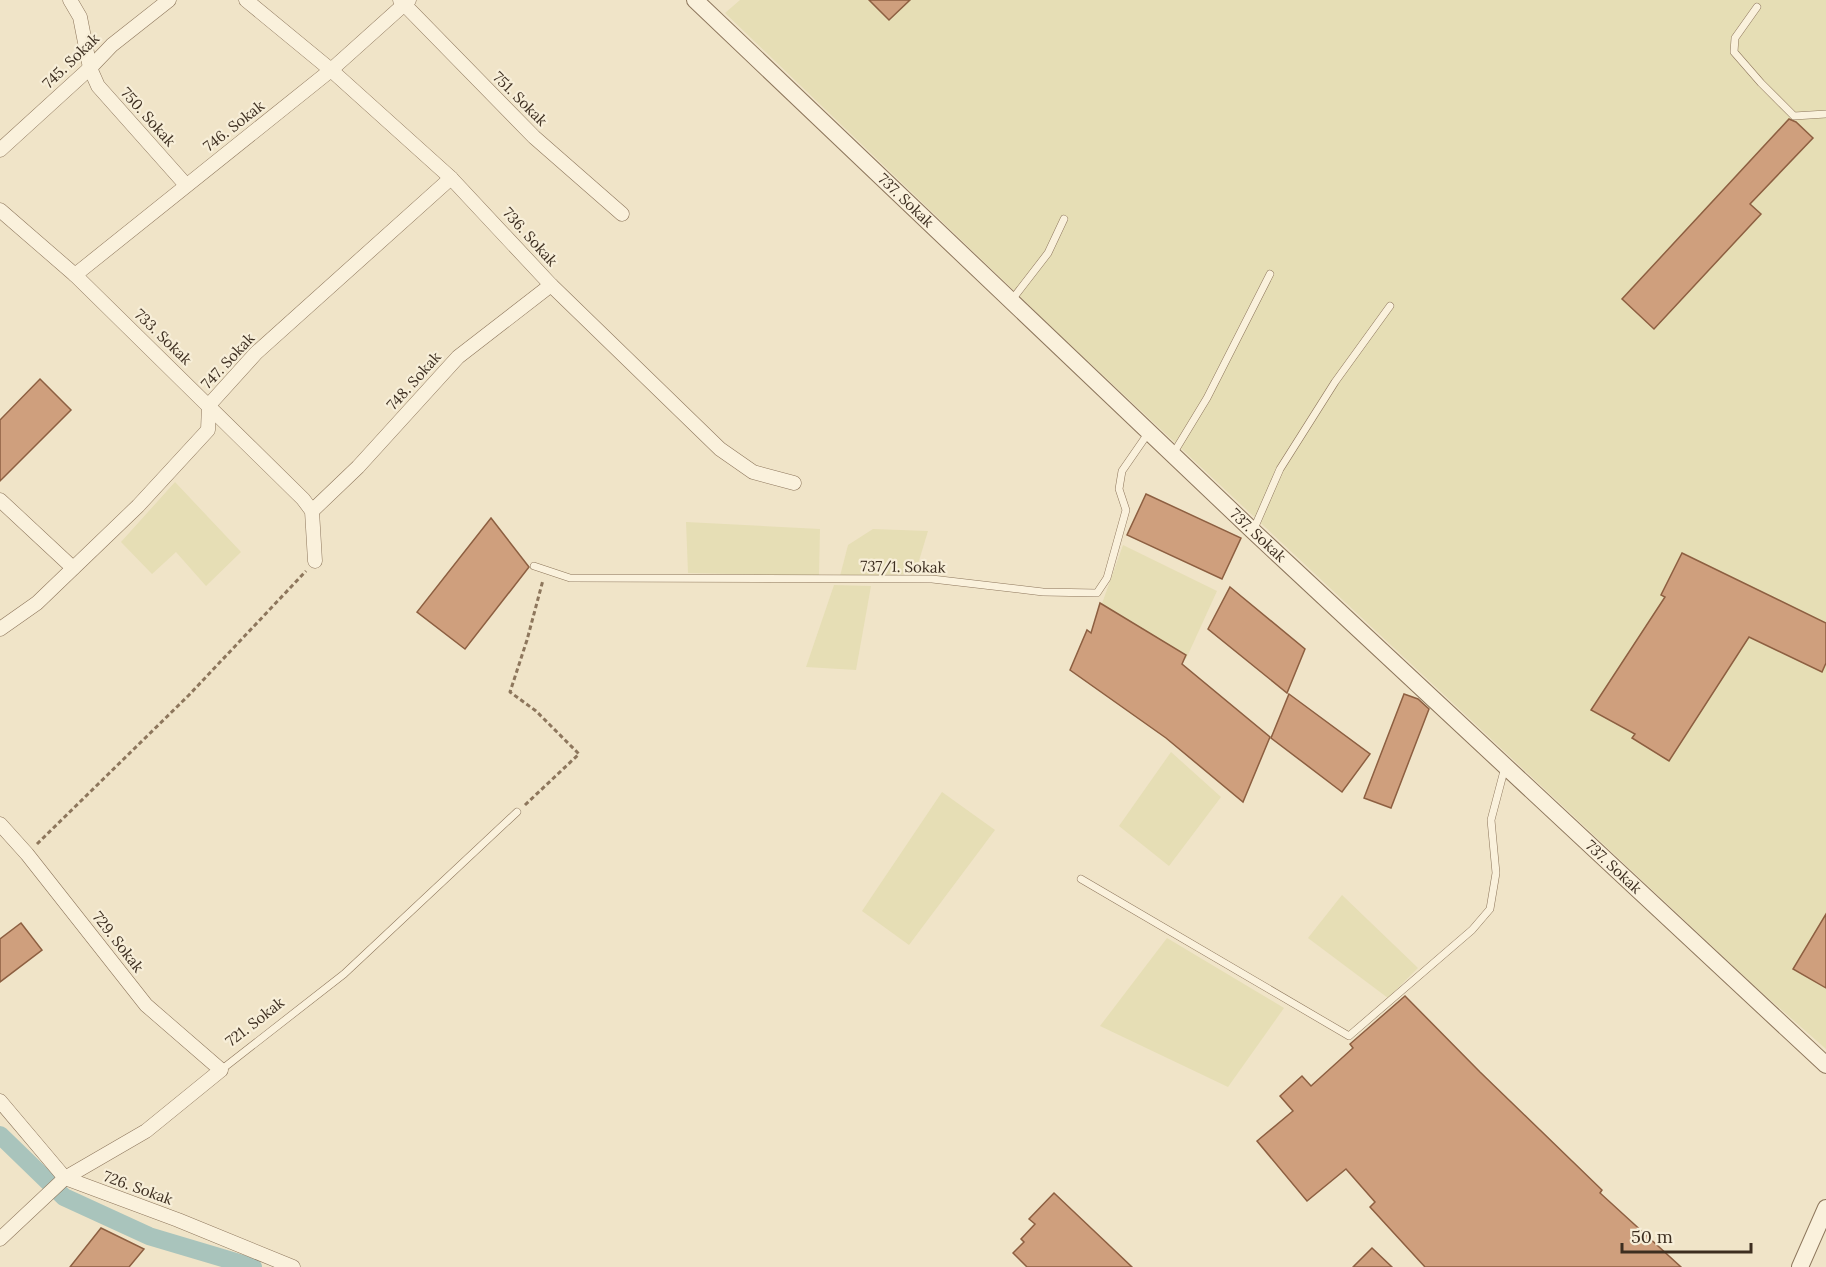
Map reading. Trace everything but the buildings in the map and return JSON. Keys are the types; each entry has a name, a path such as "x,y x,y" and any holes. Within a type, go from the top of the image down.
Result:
{"street":[{"name":"750. Sokak","path":"70,0 80,17 90,68 98,86 186,184"},
{"name":"745. Sokak","path":"0,150 112,45 169,0"},
{"name":"736. Sokak","path":"246,0 331,70 451,178 551,285 720,449 753,472 794,483"},
{"name":"737. Sokak","path":"695,0 1253,531 1826,1065"},
{"name":"746. Sokak","path":"75,275 331,70 404,2"},
{"name":"751. Sokak","path":"404,2 534,137 622,214"},
{"name":"747. Sokak","path":"0,629 37,603 138,506 208,429 209,405 256,353 451,178"},
{"name":"733. Sokak","path":"0,210 75,275 209,405 303,499 312,511"},
{"name":"748. Sokak","path":"312,511 358,467 458,357 551,285"},
{"path":"0,500 73,568"},
{"path":"312,511 315,561"},
{"name":"729. Sokak","path":"0,824 27,854 146,1005 221,1070"},
{"name":"721. Sokak","path":"0,1239 65,1179 146,1131 221,1070"},
{"path":"0,1101 65,1179"},
{"name":"726. Sokak","path":"65,1179 178,1220 293,1267"},
{"path":"1800,1267 1826,1208"}],"lane":[{"path":"1757,7 1735,38 1734,51 1761,83 1794,116 1826,114"},
{"path":"1011,301 1048,253 1065,219"},
{"path":"1173,454 1207,398 1270,274"},
{"path":"1253,531 1280,468 1335,382 1390,306"},
{"name":"737/1. Sokak","path":"534,566 570,578 932,579 1043,592 1097,592 1107,578 1126,510 1119,489 1122,471 1149,432"},
{"path":"1081,879 1349,1036 1472,930 1490,909 1496,873 1491,820 1506,767"},
{"name":"721. Sokak","path":"221,1070 344,974 517,813"}],"path":[{"path":"27,854 189,695 315,561"},
{"path":"517,813 579,754 537,711 510,692 546,570"}],"shaded area":[{"path":"740,0 1826,0 1826,1049 1759,990 1059,334 725,13"},
{"path":"175,482 241,552 206,586 176,552 152,574 121,542"},
{"path":"686,522 820,529 819,576 688,573"},
{"path":"873,529 928,531 915,574 840,576 848,545"},
{"path":"1123,545 1217,591 1186,659 1100,609"},
{"path":"834,585 871,586 856,670 806,667"},
{"path":"1171,752 1221,797 1169,866 1119,826"},
{"path":"942,792 995,830 909,945 862,911"},
{"path":"1342,895 1418,968 1388,998 1308,938"},
{"path":"1167,938 1284,1008 1228,1087 1100,1026"}],"waterway":[{"path":"0,1135 64,1197 149,1236 253,1267"}]}
